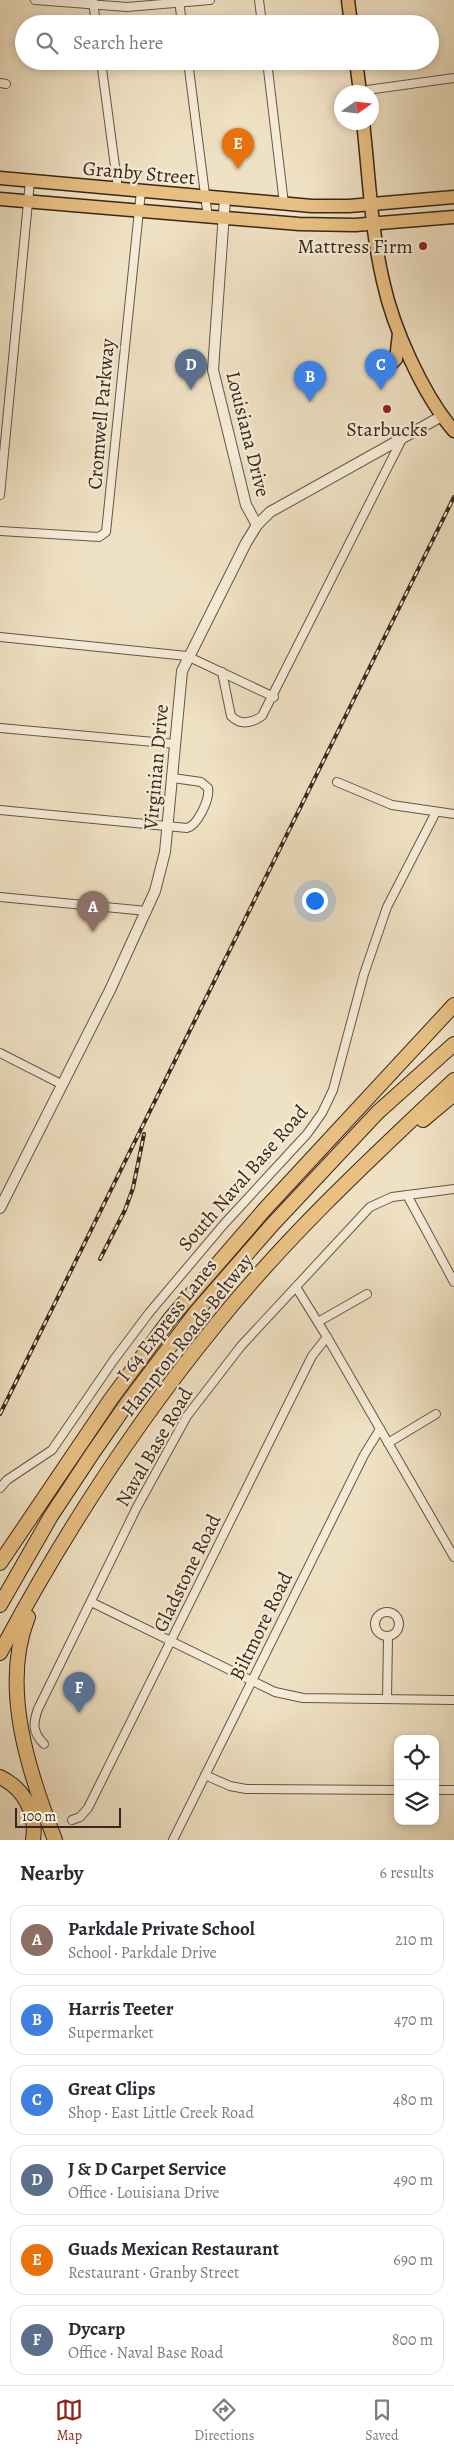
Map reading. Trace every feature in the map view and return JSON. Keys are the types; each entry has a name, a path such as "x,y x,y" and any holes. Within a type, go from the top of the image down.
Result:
{"highway":[{"path":"426,1035 454,996"},
{"name":"Hampton Roads Beltway","path":"0,1563 50,1487 146,1349 211,1269 454,1005"},
{"path":"361,1132 378,1112 454,1044"},
{"path":"361,1132 454,1049"},
{"name":"Hampton Roads Beltway","path":"0,1653 94,1493 161,1397 215,1325 325,1202 454,1080"},
{"path":"254,1280 294,1244 370,1167 454,1094"},
{"name":"I 64 Express Lanes","path":"0,1605 51,1516 128,1402 165,1352 235,1266 361,1132"},
{"path":"0,1552 29,1508 50,1487"},
{"path":"52,1836 20,1736 16,1714 14,1674 19,1642 25,1622 65,1540"},
{"path":"0,1778 14,1786 27,1802 34,1823 33,1840"}],"main road":[{"path":"348,0 350,15"},
{"path":"357,70 359,85"},
{"path":"364,130 382,280 399,329 421,380 442,416 454,431"},
{"name":"Granby Street","path":"0,178 284,204 372,205 454,197"},
{"name":"Granby Street","path":"0,199 208,218 329,225 454,217"},
{"path":"385,370 393,363 397,356 399,329"}],"street":[{"path":"35,0 93,2 127,7 210,0"},
{"path":"259,0 261,15"},
{"path":"93,2 95,15"},
{"path":"179,2 181,15"},
{"path":"102,70 118,189"},
{"path":"189,70 208,218"},
{"path":"268,70 284,204"},
{"path":"379,89 454,78"},
{"path":"0,495 30,181"},
{"name":"Cromwell Parkway","path":"0,531 99,537 106,532 141,191"},
{"name":"Louisiana Drive","path":"225,199 214,375 246,505 257,525"},
{"name":"Virginian Drive","path":"0,1208 147,911 162,867 168,828 181,677 189,657 246,543 257,525 270,512 442,416"},
{"path":"222,672 228,711 239,722 257,720 267,710 274,697 402,439"},
{"path":"0,637 189,657 274,697"},
{"path":"0,728 176,744"},
{"path":"0,810 168,828 191,827 209,791 205,784 201,782 173,778"},
{"path":"337,782 392,804 454,814"},
{"name":"South Naval Base Road","path":"0,1488 7,1480 26,1470 52,1450 113,1361 149,1313 224,1224 307,1134 322,1113 333,1090 364,974 388,907 436,812"},
{"path":"0,897 147,911"},
{"path":"0,1053 61,1084"},
{"path":"454,1189 406,1195 454,1282"},
{"name":"Naval Base Road","path":"44,1744 35,1732 34,1721 149,1484 187,1416 241,1346 355,1222 373,1205 385,1199 406,1195"},
{"path":"296,1287 388,1443 451,1544 454,1557"},
{"path":"318,1322 367,1294"},
{"name":"Gladstone Road","path":"72,1820 80,1817 88,1808 312,1356 327,1337"},
{"path":"388,1443 436,1414"},
{"name":"Biltmore Road","path":"173,1840 364,1455 380,1429"},
{"path":"91,1602 275,1692 303,1698 454,1700"},
{"path":"387,1699 388,1636"},
{"path":"205,1776 230,1786 246,1789 394,1790"},
{"path":"439,1790 454,1790"}],"railway":[{"path":"0,1414 454,497"},
{"path":"100,1259 125,1210 133,1188 144,1134"}],"place":[{"name":"Guads Mexican Restaurant","path":"238,169"},
{"name":"Mattress Firm","path":"423,246"},
{"name":"J & D Carpet Service","path":"191,390"},
{"name":"Great Clips","path":"381,390"},
{"name":"Harris Teeter","path":"310,402"},
{"name":"Starbucks","path":"387,409"},
{"name":"Parkdale Private School","path":"93,932"},
{"name":"Dycarp","path":"79,1713"}]}
